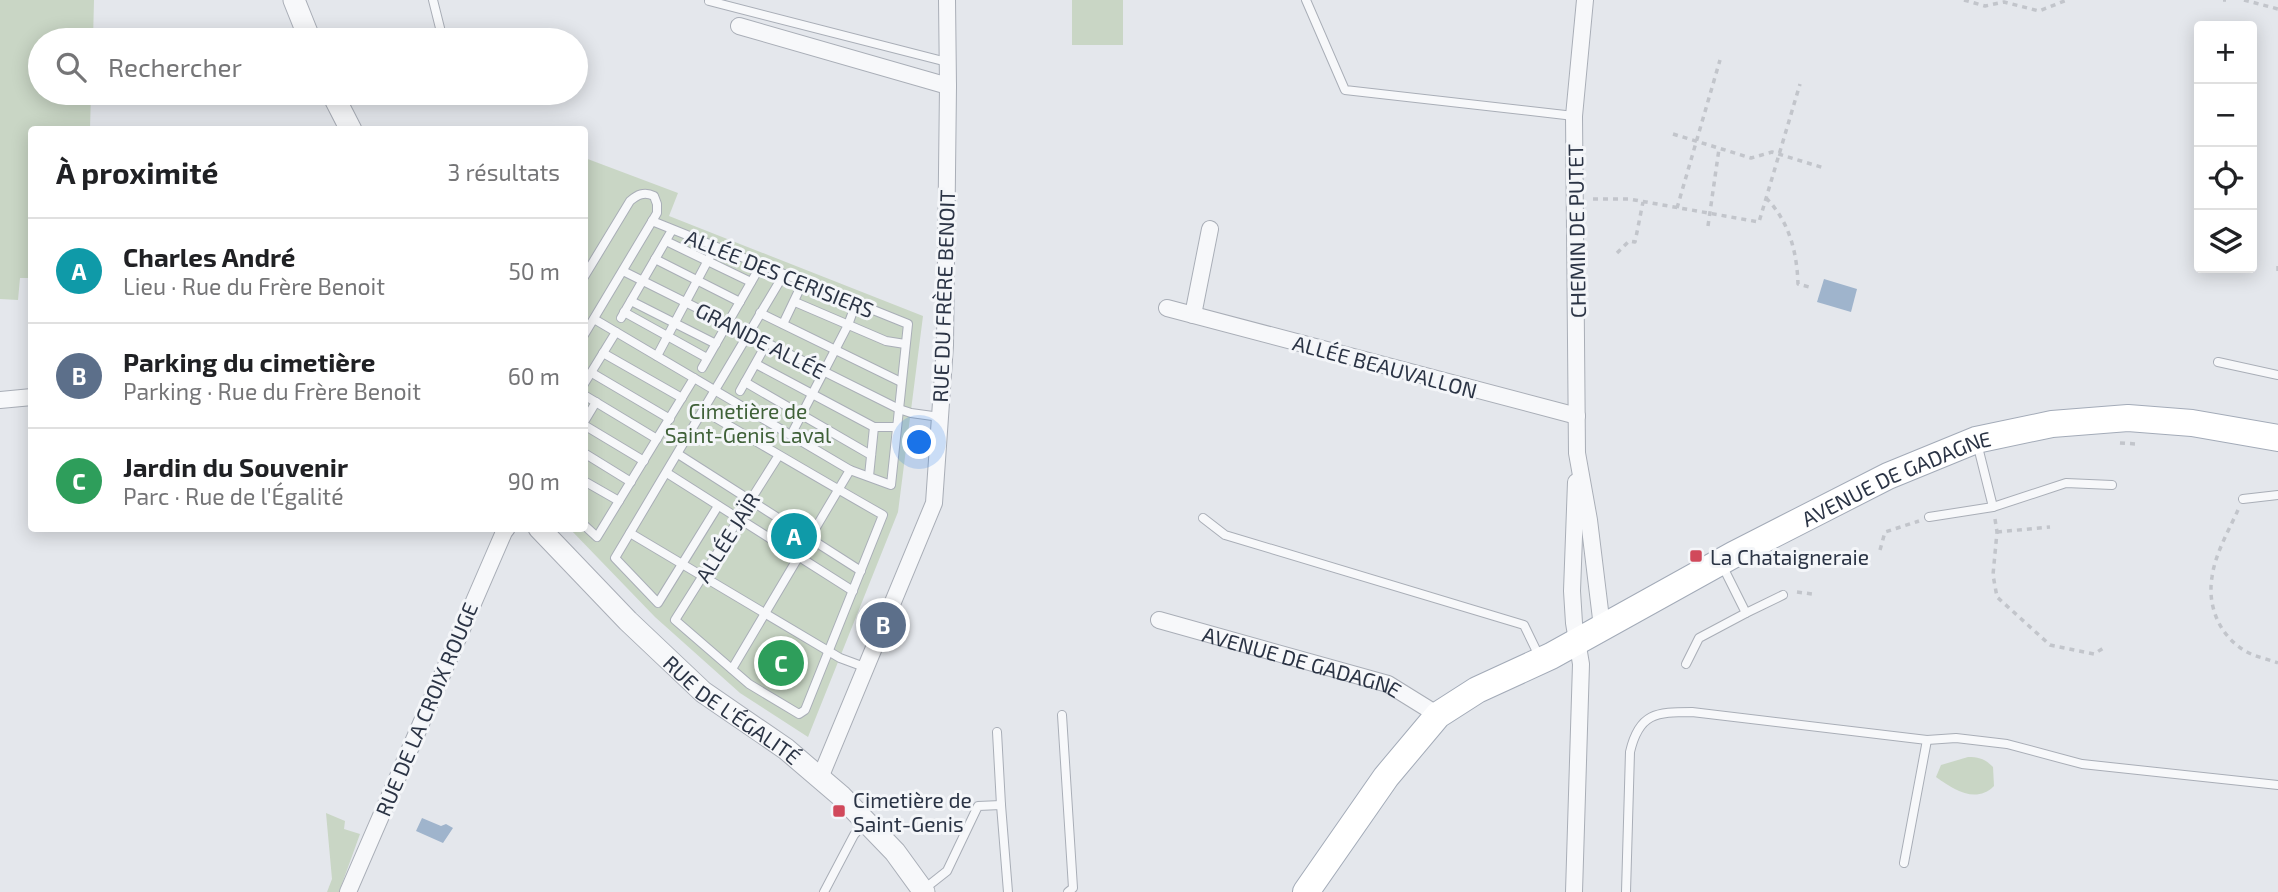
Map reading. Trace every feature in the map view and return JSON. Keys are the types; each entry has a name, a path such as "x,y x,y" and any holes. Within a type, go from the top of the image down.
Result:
{"main road":[{"name":"AVENUE DE GADAGNE","path":"1306,892 1386,778 1438,715 1477,690 1541,661 1721,562 1888,476 1976,440 2052,424 2128,418 2192,424 2278,438"}],"street":[{"path":"294,0 305,28"},
{"name":"RUE DU FRÈRE BENOIT","path":"820,778 934,503 945,345 947,0"},
{"name":"CHEMIN DE PUTET","path":"1574,892 1581,664 1576,641 1572,567 1578,462 1574,116 1585,0"},
{"path":"739,26 948,86"},
{"path":"338,105 349,126"},
{"path":"1193,315 1210,229"},
{"name":"ALLÉE BEAUVALLON","path":"1167,308 1577,416"},
{"path":"0,400 28,397"},
{"name":"CHEMIN DE PUTET","path":"1578,462 1591,532 1602,628"},
{"name":"RUE DE LA CROIX ROUGE","path":"348,892 503,532"},
{"name":"RUE DE L'ÉGALITÉ","path":"543,532 628,621 703,692 786,749 820,778 895,852 924,891"},
{"name":"AVENUE DE GADAGNE","path":"1159,620 1388,684 1438,715"}],"lane":[{"path":"433,0 440,28"},
{"path":"1306,0 1345,90 1574,116"},
{"path":"709,1 947,62"},
{"path":"588,271 630,201 637,195 648,193 654,196 656,213 588,329"},
{"name":"ALLÉE DES CERISIERS","path":"652,221 908,324 905,344"},
{"path":"672,229 622,315 707,358"},
{"path":"666,241 751,282"},
{"path":"657,356 715,247"},
{"path":"655,260 740,302"},
{"path":"702,368 761,265"},
{"name":"GRANDE ALLÉE","path":"622,271 899,409 940,417"},
{"path":"718,506 658,603 615,558 783,274"},
{"path":"783,324 803,282"},
{"path":"631,301 716,344"},
{"path":"594,319 850,470 891,485 905,344 886,341 795,302"},
{"path":"791,435 848,325 856,303"},
{"path":"760,313 901,382"},
{"path":"588,378 616,332"},
{"path":"767,343 743,386 802,415 871,455"},
{"path":"603,353 682,398"},
{"path":"2218,362 2278,375"},
{"path":"756,364 874,427 897,427"},
{"path":"592,373 670,419"},
{"path":"588,529 597,537 694,378"},
{"path":"588,397 657,439"},
{"path":"588,417 596,402"},
{"path":"704,411 779,455 838,489 883,515 805,710 799,714 749,684 732,669 838,489 850,470"},
{"path":"588,426 644,461"},
{"path":"869,477 874,427"},
{"path":"1976,440 1993,507"},
{"path":"678,454 861,570"},
{"path":"588,455 631,482"},
{"name":"ALLÉE JAÏR","path":"732,669 675,620 779,455"},
{"path":"667,473 853,591"},
{"path":"588,483 619,501"},
{"path":"1928,517 1993,507 2066,483 2112,485"},
{"path":"2243,499 2278,495"},
{"path":"1203,518 1225,535 1524,625 1541,661"},
{"path":"630,533 840,658 866,668"},
{"path":"1721,562 1746,614"},
{"path":"1686,664 1699,638 1783,595"},
{"path":"1626,892 1630,752 1634,734 1646,720 1662,712 1692,712 1927,740 1956,738 2007,744 2082,764 2278,786"},
{"path":"1062,715 1073,888 1068,892"},
{"path":"997,732 1008,892"},
{"path":"1904,863 1927,740"},
{"path":"924,891 947,871 978,806 1001,805"},
{"path":"824,892 854,835 865,822"}],"path":[{"path":"1964,0 1985,6 2004,2 2039,11 2067,0"},
{"path":"2244,0 2278,9"},
{"path":"1677,208 1720,60"},
{"path":"1577,200 1629,199 1759,222 1800,84"},
{"path":"1673,134 1751,158 1772,152 1824,168"},
{"path":"1708,226 1719,148"},
{"path":"1766,198 1774,206 1789,234 1797,259 1798,284 1813,288"},
{"path":"1617,253 1629,241 1635,242 1643,202"},
{"path":"2278,266 2278,276"},
{"path":"2120,443 2147,444"},
{"path":"2243,499 2222,544 2211,577 2213,609 2225,636 2247,652 2278,663"},
{"path":"1993,507 1997,532 1993,575 1997,597 2050,645 2094,654 2105,647"},
{"path":"1880,550 1885,533 1928,517"},
{"path":"1997,532 2050,527"}],"green space":[{"path":"0,0 94,0 93,28 28,28 28,105 91,105 90,126 28,126 28,278 20,278 18,300 0,299"},
{"path":"1072,0 1123,0 1123,45 1072,45"},
{"name":"Cimetière de Saint-Genis Laval","path":"588,159 678,193 669,216 923,316 898,512 808,737 740,693 655,617 573,532 588,532"},
{"path":"1968,757 1982,759 1993,767 1994,786 1987,791 1980,794 1965,793 1936,777 1941,765"},
{"path":"326,813 345,821 344,829 360,834 339,892 327,892 332,879"}],"water":[{"path":"1824,279 1857,289 1851,312 1817,302"},
{"path":"422,818 453,828 443,843 416,831"}],"place":[{"name":"Charles André","path":"794,536"},
{"name":"La Chataigneraie","path":"1696,556"},
{"name":"Parking du cimetière","path":"883,625"},
{"name":"Jardin du Souvenir","path":"781,663"},
{"name":"Cimetière de Saint-Genis","path":"839,811"}]}
